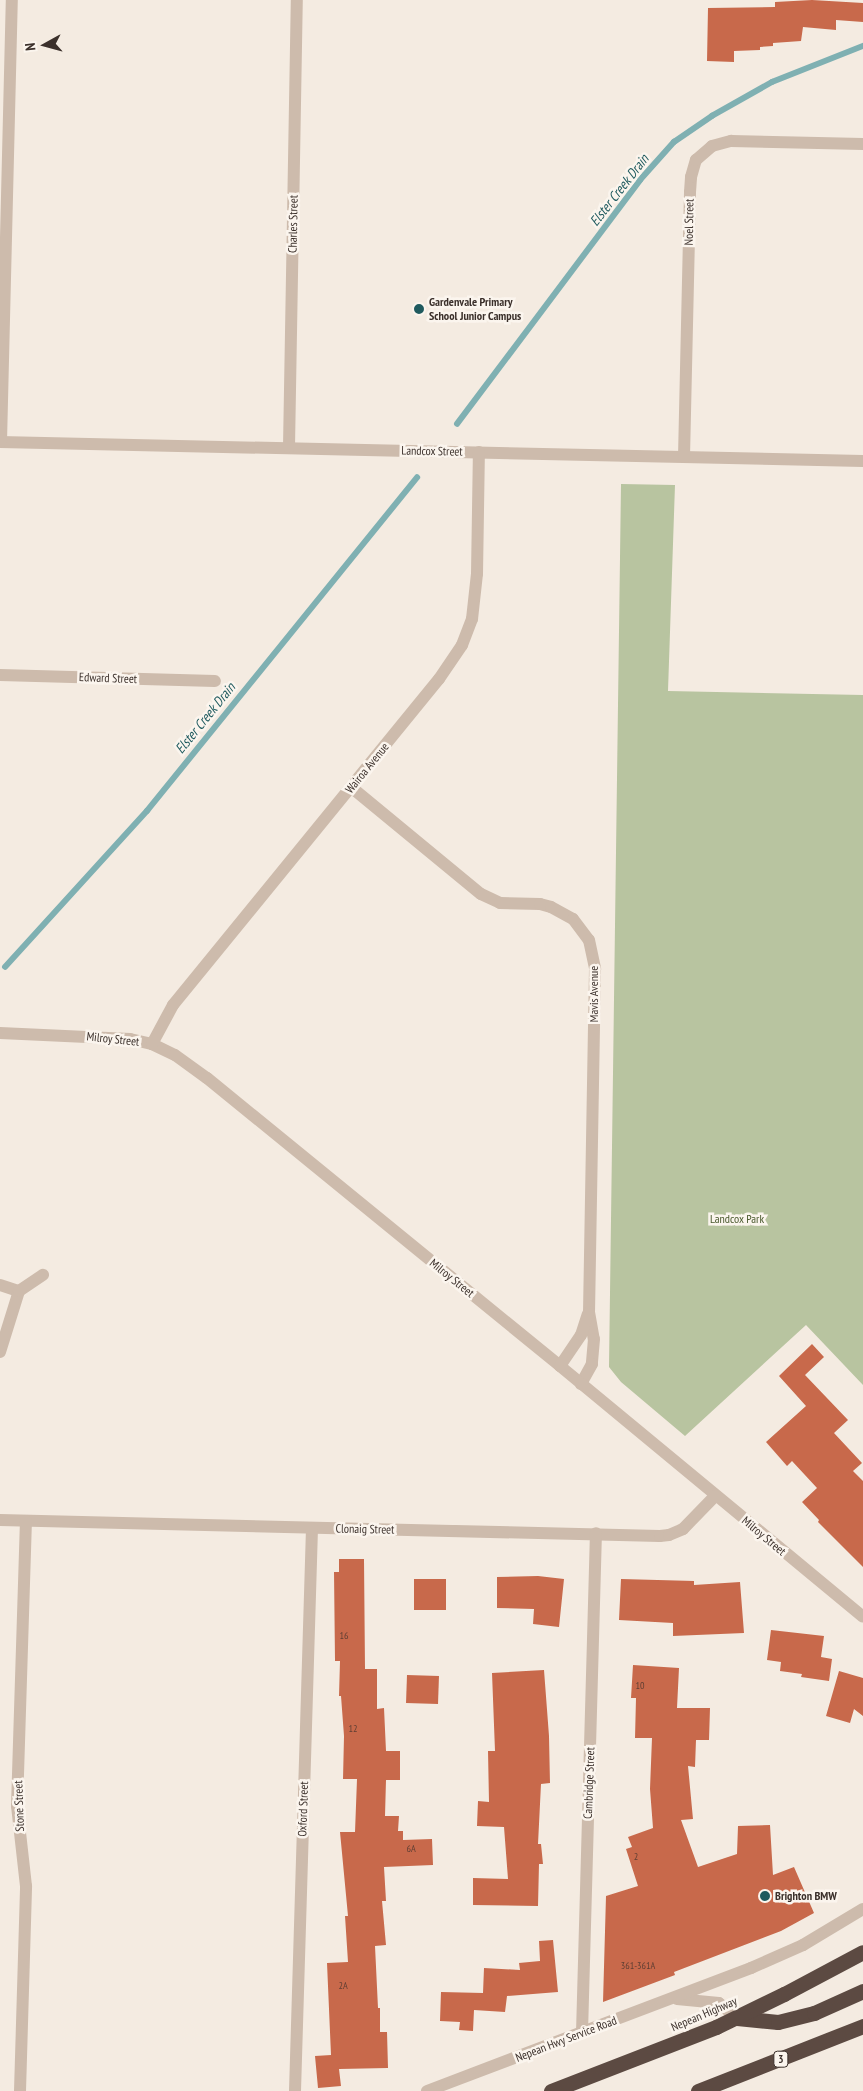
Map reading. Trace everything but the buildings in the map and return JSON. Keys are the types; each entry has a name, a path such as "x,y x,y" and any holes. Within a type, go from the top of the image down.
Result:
{"highway":[{"name":"Nepean Highway","path":"551,2091 736,2018 863,1952"},
{"path":"736,2018 778,2022 814,2013 863,1991"},
{"name":"3","path":"698,2091 863,2026"}],"street":[{"path":"1,442 12,0"},
{"name":"Charles Street","path":"288,447 297,0"},
{"name":"Noel Street","path":"684,457 690,184 696,160 712,146 731,141 863,144"},
{"name":"Landcox Street","path":"1,442 863,461"},
{"name":"Wairoa Avenue","path":"152,1044 173,1005 439,679 462,645 472,619 477,574 479,452"},
{"name":"Edward Street","path":"0,675 215,681"},
{"name":"Mavis Avenue","path":"351,787 481,894 500,903 540,904 551,907 573,919 589,940 595,969 589,1312 594,1339 592,1364 581,1384"},
{"name":"Milroy Street","path":"0,1033 109,1037 152,1044 175,1055 207,1078 560,1366 863,1617"},
{"path":"0,1352 19,1291 43,1275"},
{"path":"0,1285 19,1291"},
{"name":"Mavis Avenue","path":"560,1366 581,1335 589,1312"},
{"name":"Clonaig Street","path":"0,1520 668,1535 683,1529 716,1496"},
{"name":"Stone Street","path":"20,2091 26,1886 17,1806 26,1521"},
{"name":"Oxford Street","path":"295,2091 312,1528"},
{"name":"Cambridge Street","path":"582,2032 596,1533"},
{"name":"Nepean Hwy Service Road","path":"427,2091 776,1958 826,1932 863,1909"},
{"name":"Nepean Hwy Service Road","path":"670,1999 719,2003 736,2018"},
{"name":"Nepean Hwy Service Road","path":"451,2091 462,2078"}],"green space":[{"name":"Landcox Park","path":"621,484 675,485 668,691 863,695 863,1385 806,1325 685,1436 621,1382 609,1367"}],"waterway":[{"name":"Elster Creek Drain","path":"457,424 640,180 674,142 712,116 772,82 863,46"},
{"name":"Elster Creek Drain","path":"5,967 147,811 417,478"}],"place":[{"name":"Gardenvale Primary School Junior Campus","path":"419,309"},
{"name":"Brighton BMW","path":"765,1896"}]}
